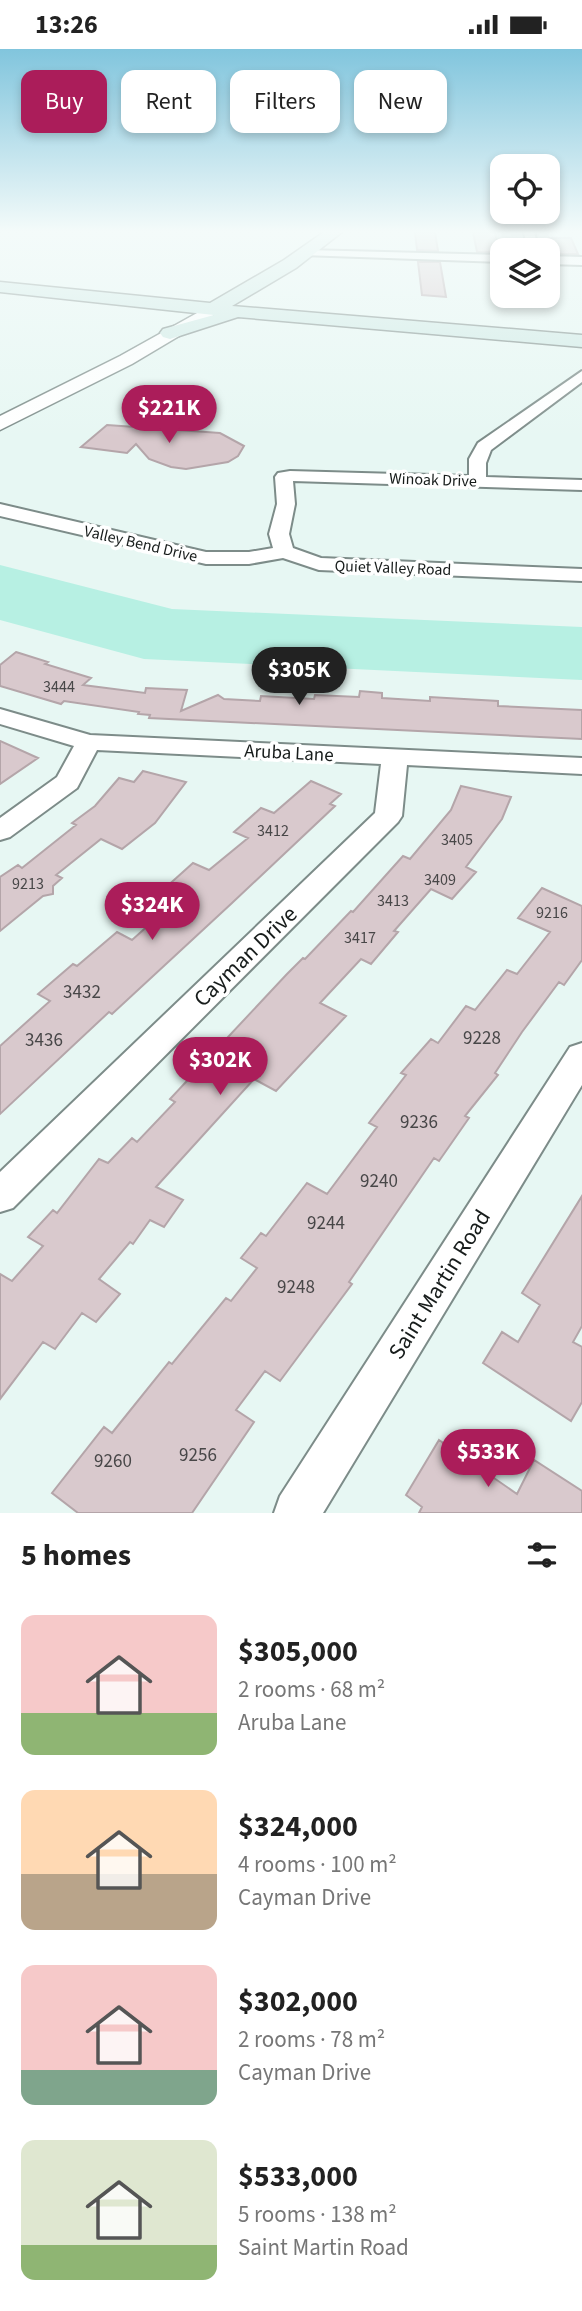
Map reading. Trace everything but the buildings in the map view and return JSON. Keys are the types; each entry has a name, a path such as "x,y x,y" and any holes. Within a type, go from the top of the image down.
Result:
{"main road":[{"path":"121,300 150,312 160,325 274,315 582,341"},
{"path":"212,300 274,315"},
{"path":"221,300 582,329"},
{"path":"279,300 310,308"}],"street":[{"path":"160,325 204,300"},
{"path":"0,423 126,360 160,325 204,300"},
{"path":"478,481 476,467 484,447 582,375"},
{"name":"Winoak Drive","path":"284,552 279,534 286,504 284,477 306,474 582,485"},
{"name":"Valley Bend Drive","path":"0,510 206,558 249,558 284,552"},
{"name":"Quiet Valley Road","path":"284,552 319,564 582,575"},
{"name":"Aruba Lane","path":"0,716 88,742 582,766"},
{"path":"0,831 68,782 88,742"},
{"name":"Cayman Drive","path":"0,1196 388,816 395,757"},
{"name":"Saint Martin Road","path":"297,1513 582,1056"}],"green space":[{"path":"0,565 172,609 582,627 582,680 144,659 0,620"}]}
